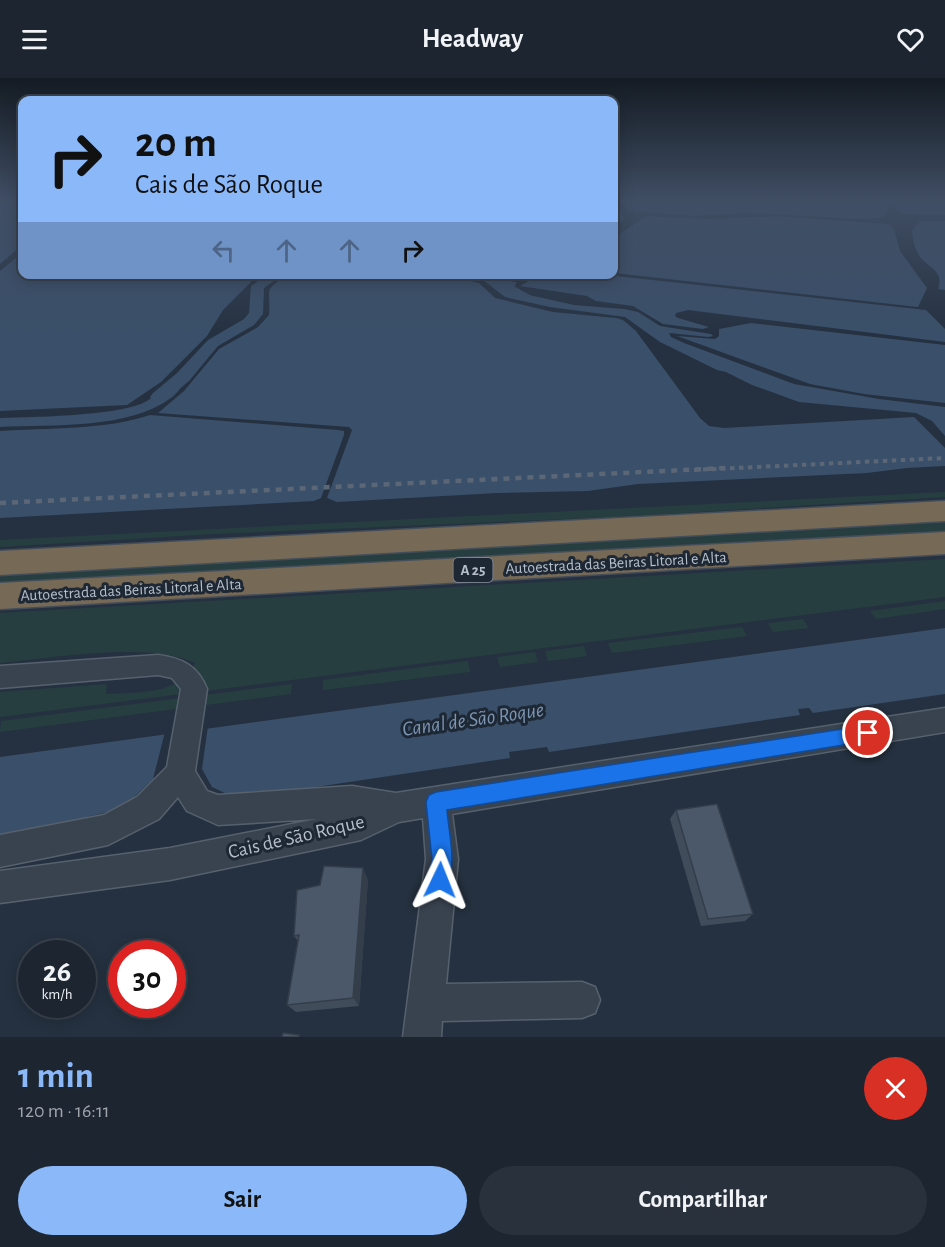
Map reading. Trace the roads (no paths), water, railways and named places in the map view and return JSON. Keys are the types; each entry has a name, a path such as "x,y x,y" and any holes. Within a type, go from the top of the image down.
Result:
{"highway":[{"name":"Autoestrada das Beiras Litoral e Alta","path":"0,563 945,511"},
{"name":"Autoestrada das Beiras Litoral e Alta","path":"0,596 945,543"}],"street":[{"path":"0,677 158,665 171,666 191,678 194,689 180,774 148,808 108,830 0,851"},
{"name":"Cais de São Roque","path":"0,887 181,862 361,825 396,808 945,720"},
{"path":"180,774 197,801 218,810 352,801 396,808"},
{"path":"436,802 442,859 424,1020 582,1000"}],"water":[{"path":"0,246 18,246 18,248 0,264"},
{"path":"618,246 899,246 927,288 918,307 618,273"},
{"path":"915,246 945,246 945,290 938,289 938,275 920,256"},
{"path":"18,256 18,279 254,279 223,310 207,336 161,382 127,405 0,411 0,271"},
{"path":"618,276 926,310 945,329 945,342 688,310 676,313 675,316 709,327 703,329 663,324 633,306 596,301 587,296 520,286 532,279 618,279"},
{"path":"283,279 461,279 479,283 495,298 553,312 616,318 623,320 636,331 700,418 709,426 724,428 914,417 945,448 945,466 867,473 638,484 588,491 497,493 337,502 327,498 352,430 349,427 158,413 184,391 219,349 258,327 269,315 269,295 271,287"},
{"path":"483,280 517,282 514,287 519,292 529,295 574,305 638,312 660,326 711,334 713,336 708,337 669,333 671,337 684,343 794,384 879,399 945,407 945,436 932,421 916,413 799,402 717,370 660,342 625,317 550,307 505,297"},
{"path":"751,323 945,345 945,403 864,394 810,384 677,336 715,339 719,336 719,329"},
{"path":"175,377 189,377 171,398 133,416 66,425 0,427 0,418 76,415 135,406 151,399"},
{"path":"150,415 338,430 344,431 344,435 321,498 314,501 0,518 0,431 96,426"},
{"name":"Canal de São Roque","path":"945,628 945,694 813,713 809,708 798,709 800,715 549,752 547,747 509,752 510,758 0,834 0,757"}],"waterway":[{"path":"159,397 183,377 213,343 249,322 256,314 258,286 270,279"},
{"path":"500,279 505,280"},
{"path":"505,280 505,287 528,298"}],"railway":[{"path":"694,470 945,458"},
{"path":"0,503 726,468"}]}
